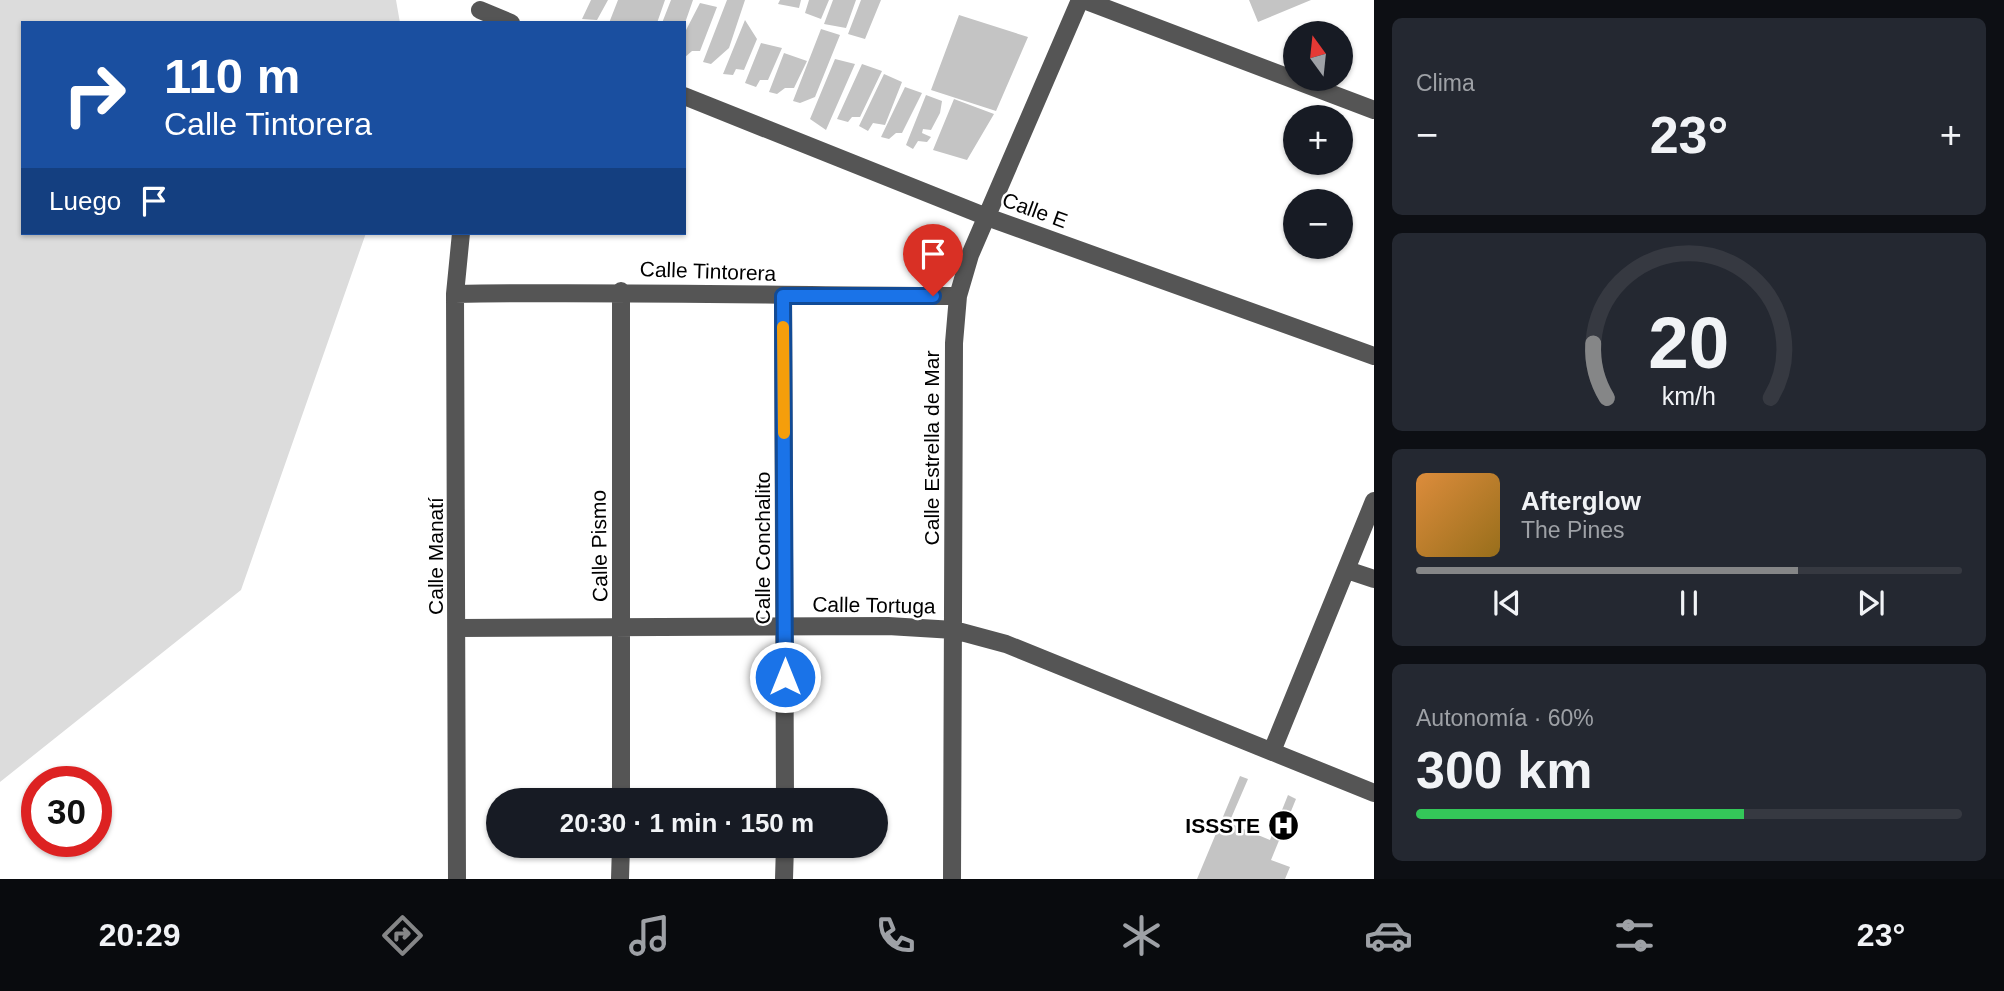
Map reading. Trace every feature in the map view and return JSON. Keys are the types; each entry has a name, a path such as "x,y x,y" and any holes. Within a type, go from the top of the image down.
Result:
{"street":[{"path":"1082,0 1374,110"},
{"name":"Calle Estrella de Mar","path":"952,879 954,343 958,296 970,255 1082,0"},
{"path":"480,11 506,21"},
{"name":"Calle E","path":"686,97 987,217 1374,356"},
{"name":"Calle Manatí","path":"457,879 455,293 461,235"},
{"name":"Calle Tintorera","path":"455,293 621,291 783,296 958,296"},
{"name":"Calle Pismo","path":"621,291 621,788"},
{"name":"Calle Conchalito","path":"783,296 785,788"},
{"path":"1272,751 1374,501"},
{"path":"1348,569 1374,579"},
{"name":"Calle Tortuga","path":"458,628 927,626 954,630 1006,644 1374,793"},
{"path":"620,879 621,858"},
{"path":"785,858 785,879"}],"shaded area":[{"path":"0,0 396,0 400,21 21,21 21,235 365,235 241,590 0,782"}],"building":[{"path":"591,0 608,0 597,20 582,19"},
{"path":"618,0 665,0 658,21 610,21"},
{"path":"671,0 693,0 686,21 663,21"},
{"path":"727,0 745,0 729,48 711,64 703,62"},
{"path":"780,0 801,0 799,8 778,4"},
{"path":"809,0 829,0 821,19 805,13"},
{"path":"833,0 856,0 846,28 824,24"},
{"path":"861,0 881,0 865,39 848,34"},
{"path":"1249,0 1311,0 1258,22"},
{"path":"700,3 717,7 700,51 692,51 686,56 686,30"},
{"path":"959,15 1028,37 996,111 931,90"},
{"path":"745,20 757,39 744,70 736,69 733,75 723,74"},
{"path":"821,29 840,35 815,97 800,103 793,101"},
{"path":"761,43 782,48 768,80 760,80 756,87 745,83"},
{"path":"784,53 807,61 794,88 785,88 777,94 769,92"},
{"path":"835,59 855,64 826,130 810,119"},
{"path":"862,64 882,71 860,117 852,117 848,122 837,119"},
{"path":"884,74 902,82 885,125 873,123 868,131 859,126"},
{"path":"905,87 922,93 902,133 896,133 889,139 881,137"},
{"path":"926,95 942,101 940,113 931,130 923,129 922,133 931,137 927,142 918,141 913,149 906,145"},
{"path":"954,99 994,114 967,160 933,150"},
{"path":"1240,776 1248,779 1229,823 1270,840 1288,795 1296,799 1271,860 1290,867 1285,879 1197,879"}],"slow traffic":[{"path":"783,327 784,433"}],"place":[{"name":"ISSSTE","path":"1283,825"}],"route":[{"path":"785,677 783,296 933,296"}]}
